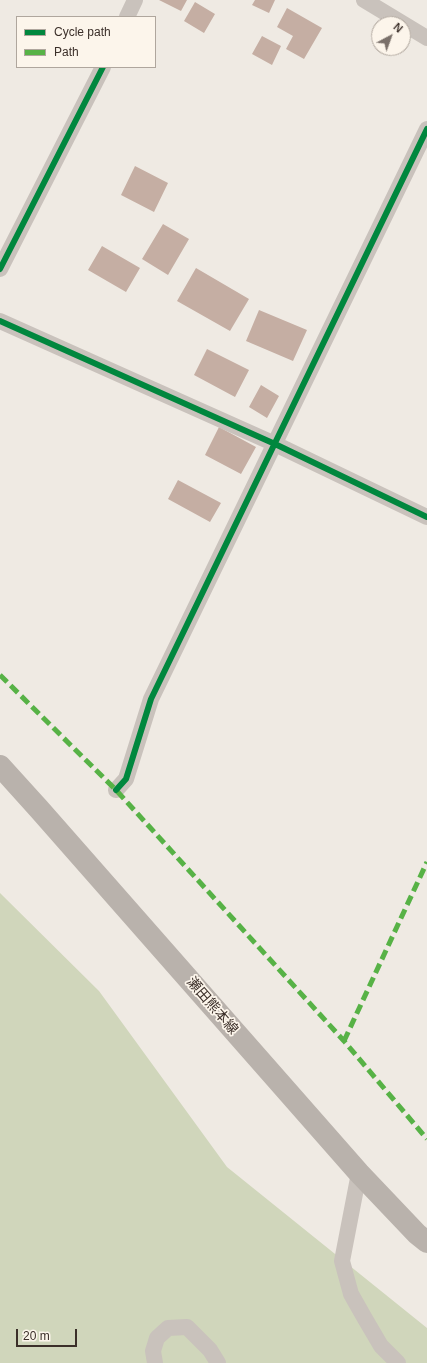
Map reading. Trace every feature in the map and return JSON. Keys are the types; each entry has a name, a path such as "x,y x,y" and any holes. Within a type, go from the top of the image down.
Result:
{"main road":[{"name":"瀬田熊本線","path":"0,766 44,814 358,1173 417,1234 427,1242"}],"street":[{"path":"127,16 135,0"},
{"path":"364,0 427,38"},
{"path":"0,269 102,68"},
{"path":"116,790 126,779 151,699 427,129"},
{"path":"0,321 275,444 427,517"},
{"path":"358,1173 342,1261 351,1294 381,1346 398,1363"},
{"path":"155,1363 154,1351 157,1338 168,1328 187,1327 210,1350 218,1363"}],"green space":[{"path":"0,893 99,991 227,1167 427,1328 427,1363 0,1363"}],"building":[{"path":"159,0 187,0 181,11"},
{"path":"255,0 275,0 269,13 252,5"},
{"path":"195,2 215,14 204,33 184,21"},
{"path":"287,8 322,28 304,59 286,49 293,36 277,27"},
{"path":"262,36 281,46 272,65 252,54"},
{"path":"135,166 168,183 154,212 121,195"},
{"path":"163,224 189,239 168,275 142,259"},
{"path":"102,246 140,268 126,292 88,270"},
{"path":"196,268 249,299 230,331 177,301"},
{"path":"259,310 307,330 293,361 246,341"},
{"path":"207,349 249,370 235,397 194,375"},
{"path":"261,385 279,396 267,418 249,407"},
{"path":"219,427 256,447 241,474 205,455"},
{"path":"178,480 221,503 210,522 168,499"}],"marked path":[{"path":"0,675 116,790 344,1041 427,1139"},
{"path":"344,1041 427,862"}],"cycle path":[{"path":"0,269 102,68"},
{"path":"116,790 126,779 151,699 427,129"},
{"path":"0,321 275,444 427,517"}]}
